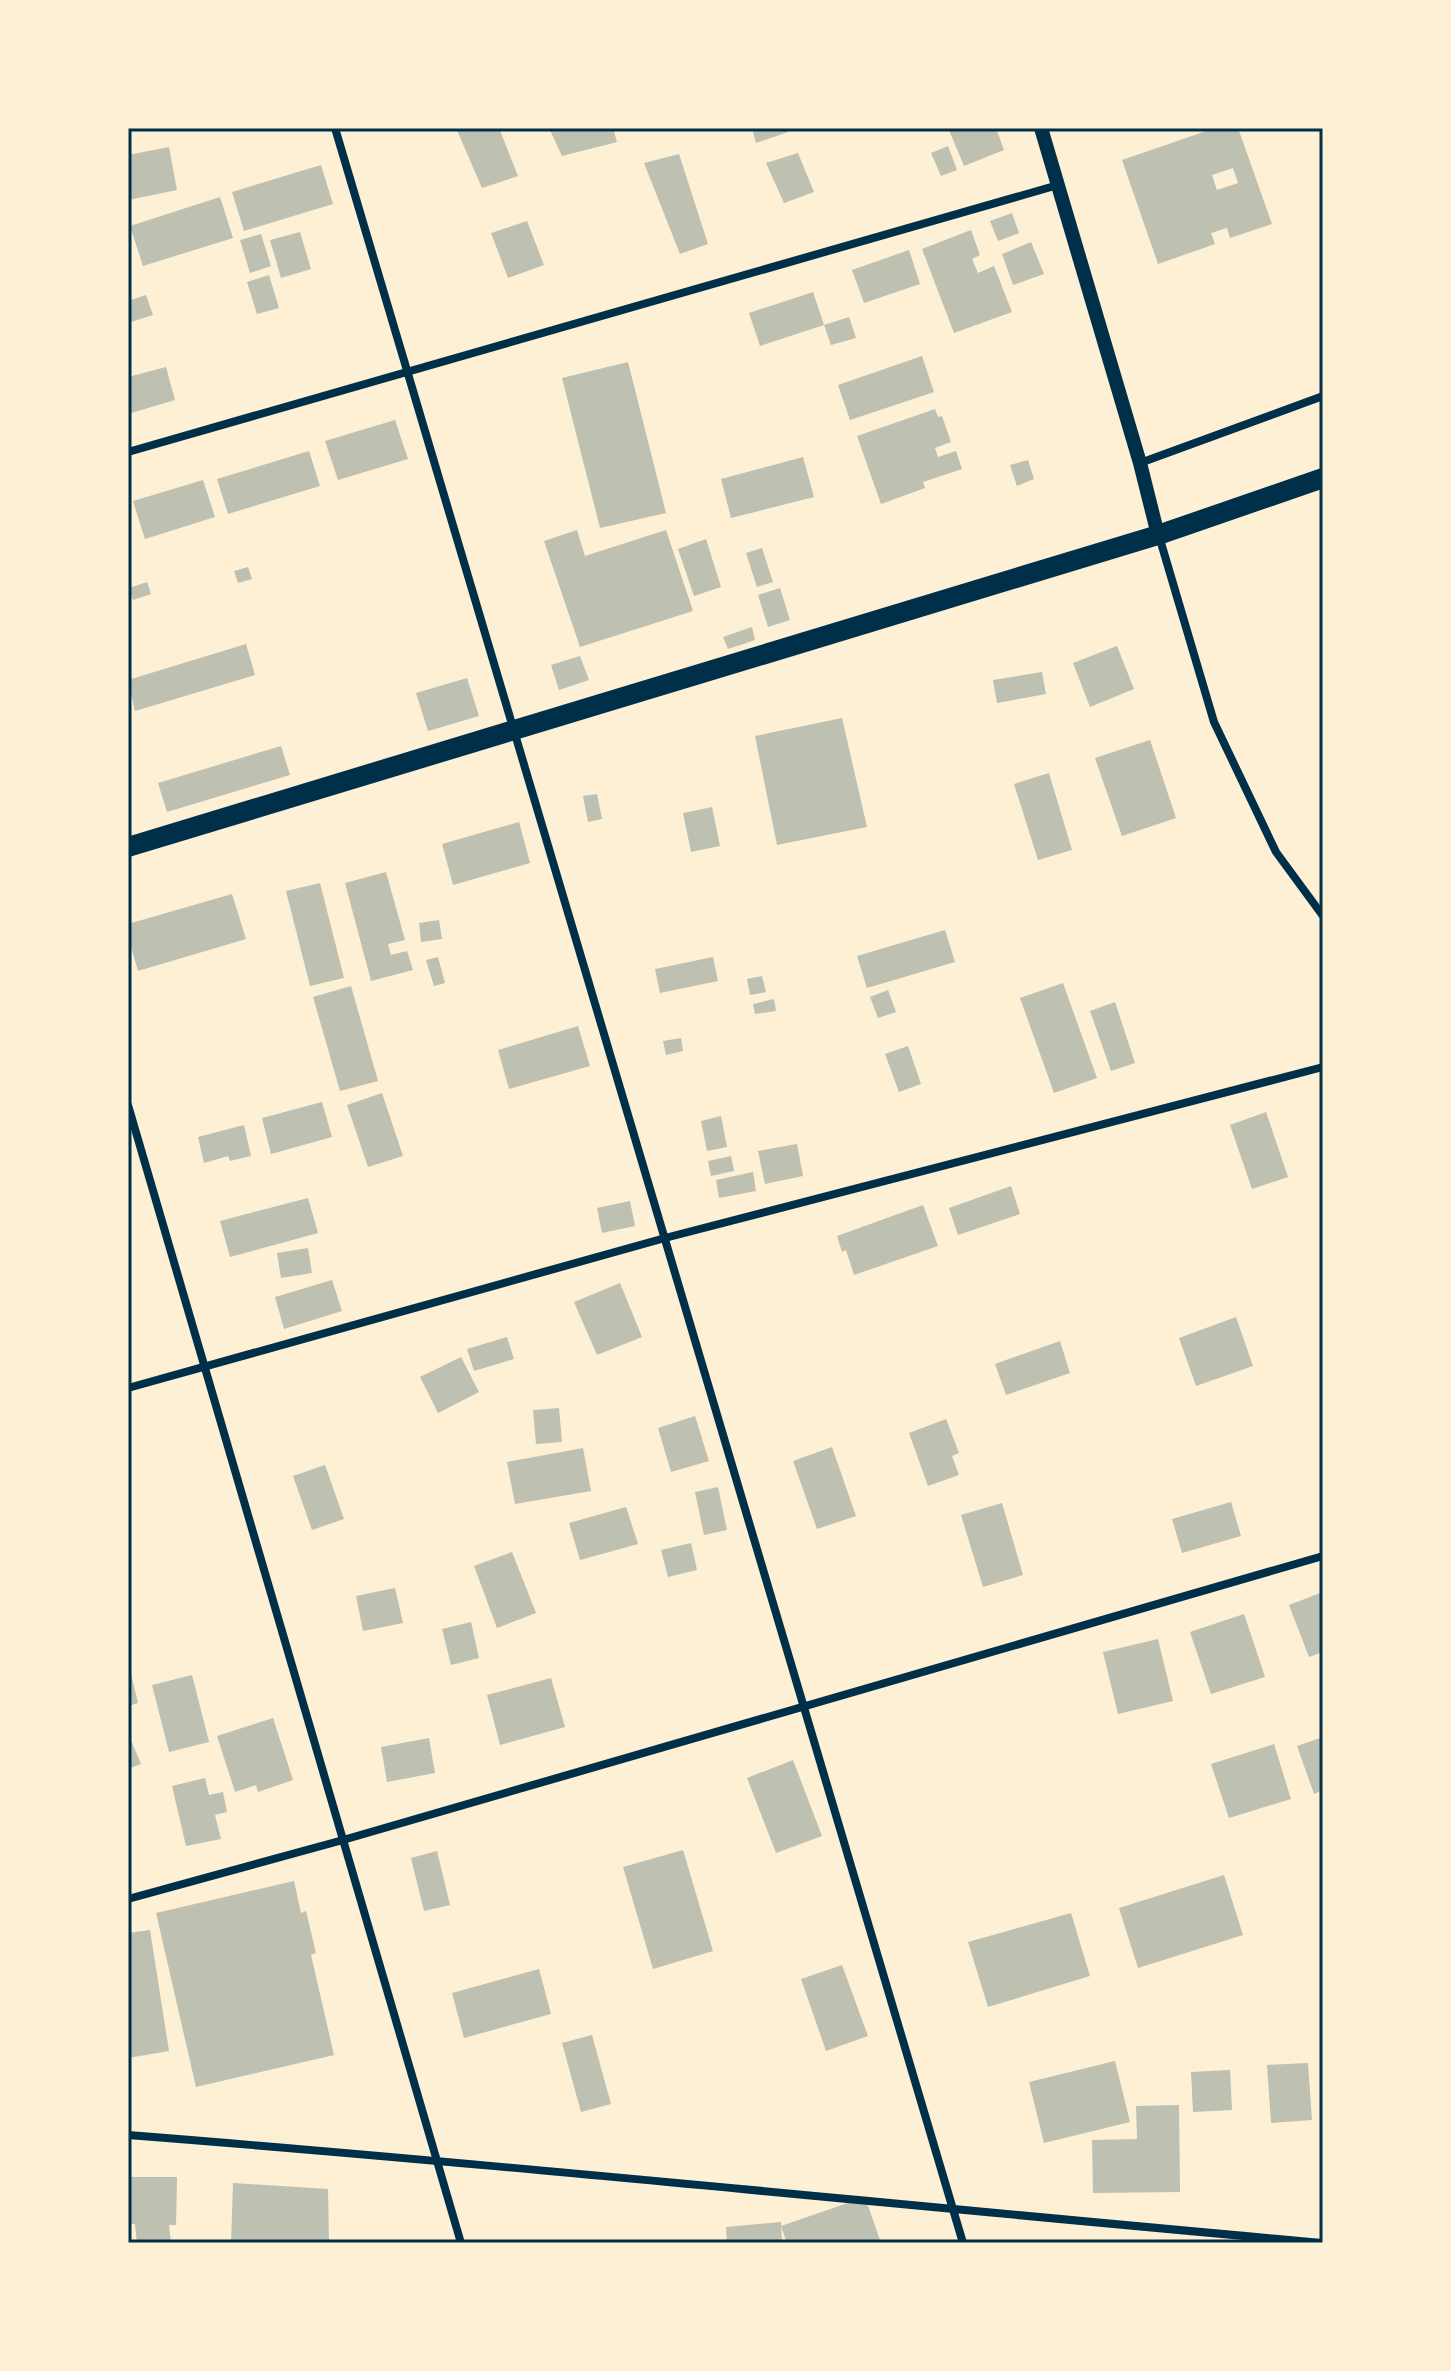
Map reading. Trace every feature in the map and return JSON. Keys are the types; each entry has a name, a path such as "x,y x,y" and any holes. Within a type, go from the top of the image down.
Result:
{"main road":[{"path":"128,847 1158,535 1323,478"}],"street":[{"path":"335,128 963,2243"},
{"path":"1041,128 1214,722 1276,852 1323,916"},
{"path":"128,452 1058,185"},
{"path":"1140,463 1323,396"},
{"path":"128,1388 665,1238 1323,1067"},
{"path":"128,1105 461,2243"},
{"path":"128,1899 343,1840 1323,1556"},
{"path":"128,2135 436,2159 1323,2243"}],"building":[{"path":"456,128 499,128 518,176 482,188"},
{"path":"549,128 613,128 617,142 562,156"},
{"path":"752,128 787,128 788,132 756,143"},
{"path":"996,128 1004,150 964,166 949,130"},
{"path":"1215,128 1238,128 1272,224 1230,238 1227,228 1211,233 1215,244 1158,264 1122,160","holes":["1233,168 1238,183 1217,190 1212,175"]},
{"path":"948,146 957,170 941,176 931,153"},
{"path":"169,147 177,190 128,200 128,155"},
{"path":"798,153 814,192 784,203 766,163"},
{"path":"679,154 708,244 680,254 644,163"},
{"path":"321,165 333,204 244,231 232,192"},
{"path":"220,197 233,238 143,266 130,226"},
{"path":"1012,213 1019,233 998,241 990,221"},
{"path":"527,221 544,265 508,278 491,233"},
{"path":"971,230 980,255 972,259 978,273 994,266 1012,312 954,333 922,249"},
{"path":"300,232 311,269 281,278 270,240"},
{"path":"261,234 271,266 250,273 240,240"},
{"path":"1031,242 1044,274 1013,285 1002,254"},
{"path":"909,250 920,284 864,303 852,270"},
{"path":"269,275 279,308 257,314 247,282"},
{"path":"813,292 824,325 760,346 749,313"},
{"path":"146,295 153,315 128,323 128,301"},
{"path":"849,317 856,338 831,345 824,325"},
{"path":"922,356 934,392 850,420 838,385"},
{"path":"628,362 666,513 600,528 562,378"},
{"path":"166,367 175,400 128,414 128,377"},
{"path":"935,409 938,417 942,416 951,442 935,448 938,457 956,451 962,469 923,482 925,488 881,504 857,436"},
{"path":"395,420 408,459 338,480 325,441"},
{"path":"309,451 320,486 228,514 217,479"},
{"path":"803,457 814,497 731,518 721,479"},
{"path":"1028,460 1034,479 1017,486 1010,465"},
{"path":"203,480 215,517 145,539 133,501"},
{"path":"577,530 585,556 666,530 693,611 580,647 544,541"},
{"path":"706,539 721,587 694,596 678,549"},
{"path":"762,548 773,582 757,587 746,553"},
{"path":"248,567 252,579 238,583 234,571"},
{"path":"147,582 151,594 133,600 129,588"},
{"path":"780,588 790,620 768,627 758,595"},
{"path":"752,627 755,640 728,649 723,637"},
{"path":"246,644 255,675 135,711 128,680"},
{"path":"1117,646 1134,689 1090,707 1073,663"},
{"path":"580,656 589,680 559,690 551,665"},
{"path":"1042,672 1046,694 997,703 993,680"},
{"path":"467,678 479,716 428,731 416,693"},
{"path":"842,718 867,827 777,845 755,736"},
{"path":"1150,740 1176,818 1122,836 1095,758"},
{"path":"281,746 290,775 167,812 158,783"},
{"path":"1049,773 1072,850 1038,860 1014,784"},
{"path":"597,794 602,819 588,822 583,796"},
{"path":"712,807 720,846 691,852 683,813"},
{"path":"519,822 530,863 453,885 442,844"},
{"path":"386,872 405,940 388,944 391,955 407,951 413,970 371,981 345,883"},
{"path":"320,883 344,978 310,986 286,891"},
{"path":"232,894 246,939 138,971 128,936 128,924"},
{"path":"439,920 442,939 421,942 419,923"},
{"path":"945,930 955,962 867,988 857,956"},
{"path":"438,957 445,983 434,986 426,960"},
{"path":"713,957 718,981 660,993 655,969"},
{"path":"762,976 766,992 750,995 747,979"},
{"path":"1063,983 1097,1078 1054,1093 1020,998"},
{"path":"351,986 378,1081 340,1091 313,997"},
{"path":"888,990 896,1012 878,1018 870,997"},
{"path":"774,999 776,1011 755,1014 753,1004"},
{"path":"1115,1002 1135,1063 1111,1071 1090,1011"},
{"path":"578,1026 590,1066 509,1089 498,1050"},
{"path":"681,1038 683,1051 666,1055 663,1041"},
{"path":"908,1046 921,1084 899,1092 885,1054"},
{"path":"382,1093 403,1156 368,1167 347,1105"},
{"path":"322,1102 332,1137 271,1154 262,1118"},
{"path":"1266,1112 1288,1177 1252,1189 1230,1125"},
{"path":"721,1116 727,1147 707,1151 701,1121"},
{"path":"244,1125 251,1156 230,1161 228,1156 204,1163 198,1137"},
{"path":"797,1144 803,1176 765,1184 758,1151"},
{"path":"731,1156 734,1171 711,1176 708,1161"},
{"path":"753,1172 756,1191 719,1198 716,1180"},
{"path":"1011,1186 1020,1214 958,1235 949,1208"},
{"path":"308,1198 318,1233 230,1257 220,1221"},
{"path":"630,1201 635,1226 602,1233 597,1208"},
{"path":"923,1205 938,1246 854,1275 846,1250 842,1252 837,1236"},
{"path":"308,1248 312,1273 281,1278 277,1253"},
{"path":"332,1280 342,1311 284,1329 275,1297"},
{"path":"620,1283 642,1337 597,1355 574,1302"},
{"path":"1236,1317 1253,1366 1196,1386 1179,1338"},
{"path":"507,1337 514,1359 474,1371 467,1349"},
{"path":"1060,1341 1070,1373 1006,1395 995,1364"},
{"path":"461,1357 479,1392 438,1413 420,1377"},
{"path":"559,1408 562,1442 536,1444 533,1410"},
{"path":"695,1416 709,1461 671,1472 658,1428"},
{"path":"946,1419 959,1453 952,1456 959,1475 928,1486 909,1433"},
{"path":"832,1447 856,1516 817,1529 793,1461"},
{"path":"583,1448 591,1491 515,1504 507,1462"},
{"path":"325,1465 344,1519 312,1530 293,1476"},
{"path":"718,1487 727,1530 704,1535 695,1492"},
{"path":"1231,1502 1241,1536 1182,1553 1172,1519"},
{"path":"1002,1503 1023,1575 983,1587 961,1515"},
{"path":"626,1507 638,1544 580,1560 569,1523"},
{"path":"691,1543 697,1570 668,1577 661,1550"},
{"path":"512,1552 536,1613 497,1628 474,1566"},
{"path":"395,1588 403,1623 363,1631 356,1596"},
{"path":"1323,1592 1323,1652 1309,1657 1289,1605"},
{"path":"1244,1614 1265,1677 1211,1694 1190,1632"},
{"path":"471,1622 479,1658 451,1665 442,1629"},
{"path":"1158,1639 1173,1701 1118,1714 1103,1652"},
{"path":"128,1661 138,1703 128,1706"},
{"path":"192,1675 209,1742 169,1752 152,1685"},
{"path":"551,1678 565,1727 500,1745 487,1695"},
{"path":"273,1718 293,1780 258,1792 256,1785 235,1792 217,1736"},
{"path":"128,1733 141,1764 128,1769"},
{"path":"1323,1737 1323,1790 1314,1794 1297,1746"},
{"path":"429,1738 435,1773 387,1782 381,1747"},
{"path":"1274,1744 1291,1799 1229,1818 1211,1764"},
{"path":"793,1760 822,1836 776,1853 747,1778"},
{"path":"205,1778 209,1795 223,1792 227,1812 215,1815 221,1839 186,1846 172,1786"},
{"path":"683,1850 713,1951 653,1969 623,1867"},
{"path":"437,1851 450,1905 424,1911 411,1858"},
{"path":"1224,1875 1243,1935 1138,1968 1119,1908"},
{"path":"294,1881 301,1913 306,1911 316,1953 311,1955 334,2055 196,2087 156,1913"},
{"path":"1071,1913 1090,1976 988,2007 968,1942"},
{"path":"150,1930 169,2051 128,2058 128,1933"},
{"path":"842,1965 868,2036 826,2051 801,1979"},
{"path":"539,1969 551,2014 464,2038 452,1993"},
{"path":"592,2035 611,2104 581,2112 562,2043"},
{"path":"1115,2061 1130,2122 1044,2143 1029,2082"},
{"path":"1308,2063 1312,2120 1271,2123 1267,2065"},
{"path":"1230,2070 1232,2110 1193,2112 1191,2072"},
{"path":"1179,2105 1180,2192 1093,2193 1092,2140 1137,2139 1136,2106"},
{"path":"128,2177 177,2177 176,2225 169,2225 171,2243 137,2243 135,2224 128,2224"},
{"path":"233,2183 328,2189 329,2243 231,2243"},
{"path":"865,2197 881,2243 787,2243 781,2226"},
{"path":"781,2222 782,2243 727,2243 726,2227"}]}
